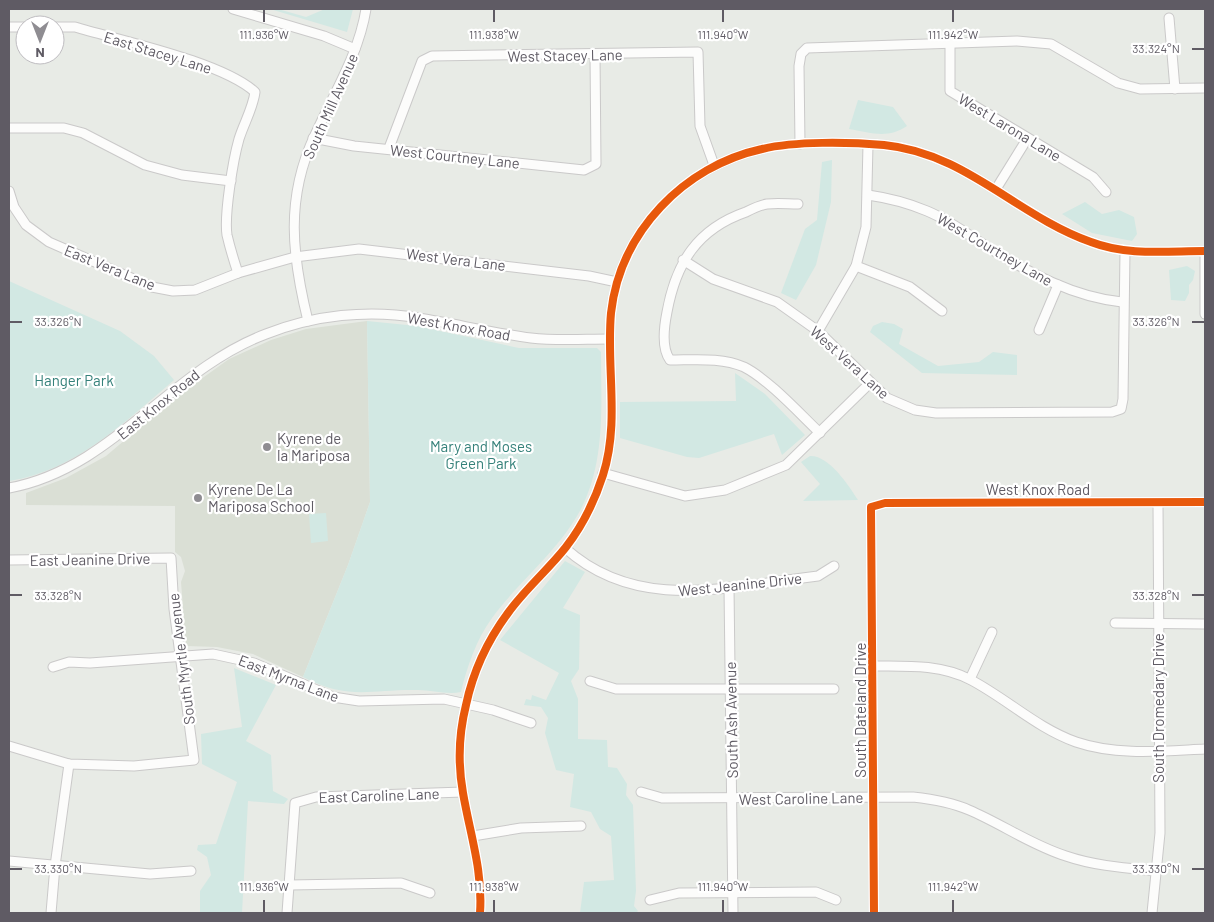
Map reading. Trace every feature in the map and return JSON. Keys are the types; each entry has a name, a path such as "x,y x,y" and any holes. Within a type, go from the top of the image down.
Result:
{"street":[{"path":"233,9 324,36 355,49"},
{"name":"South Mill Avenue","path":"308,321 295,257 293,226 296,198 302,168 355,49 366,9"},
{"path":"1169,18 1174,89"},
{"name":"East Stacey Lane","path":"65,27 75,27 201,64 246,83 255,92 254,104 245,121 239,141 231,181"},
{"path":"800,144 799,66 801,54 807,48 1017,42 1050,44 1118,83 1140,89 1205,88"},
{"name":"West Larona Lane","path":"950,44 950,90 1093,177 1106,192"},
{"name":"West Stacey Lane","path":"389,148 422,61 432,56 698,52 700,121 714,165"},
{"name":"West Courtney Lane","path":"314,138 354,146 389,148 584,170 596,164 595,54"},
{"path":"9,128 64,128 83,133 145,165 182,175 231,181 227,234 238,273"},
{"path":"996,190 1027,138"},
{"path":"480,913 480,880 463,792 461,742 466,704 478,666 496,631 517,602 565,548 588,512 603,473 611,438 610,339 612,309 617,282 632,247 649,220 676,192 714,165 764,148 800,144 868,145 904,148 956,165 1044,220 1094,244 1125,251 1205,252 1205,314"},
{"path":"818,331 856,266 866,227 868,145"},
{"name":"East Vera Lane","path":"9,190 14,207 26,225 49,242 152,287 173,291 195,290 238,273 295,257"},
{"name":"West Courtney Lane","path":"868,195 894,199 927,211 954,225 1028,271 1058,285 1090,296 1122,302"},
{"path":"798,204 766,204 728,218 703,237 683,260 671,286 666,318 664,352 670,360 704,359 743,367 765,383 820,433"},
{"name":"West Vera Lane","path":"295,257 337,250 376,250 589,276 617,282"},
{"path":"1122,302 1125,251"},
{"name":"West Vera Lane","path":"683,260 713,279 777,302 818,331 887,398 915,410 936,413 1112,412 1121,409 1122,302"},
{"path":"856,266 910,288 942,311"},
{"path":"1039,330 1058,285"},
{"name":"West Knox Road","path":"308,321 367,314 398,315 540,339 610,339"},
{"name":"East Knox Road","path":"9,488 55,475 92,455 202,368 234,348 265,334 308,321"},
{"path":"603,473 685,496 724,490 786,465 870,383"},
{"name":"West Knox Road","path":"871,507 885,503 1205,502"},
{"name":"South Dromedary Drive","path":"1152,913 1160,833 1158,751 1158,503"},
{"name":"South Dateland Drive","path":"871,507 874,666 874,913"},
{"name":"West Jeanine Drive","path":"565,548 604,575 647,589 674,592 818,576 834,566"},
{"name":"East Jeanine Drive","path":"9,560 171,558"},
{"name":"South Myrtle Avenue","path":"69,764 134,766 194,760 179,655 171,558"},
{"name":"South Ash Avenue","path":"729,587 733,913"},
{"path":"1116,623 1205,624"},
{"path":"970,679 992,632"},
{"name":"East Myrna Lane","path":"53,667 69,662 120,661 179,655 213,654 238,658 272,670 316,691 346,700 428,697 466,704 531,723"},
{"path":"874,666 922,666 970,679 1042,726 1076,742 1113,751 1205,749"},
{"path":"590,681 616,689 834,689"},
{"path":"9,746 69,764 55,866 51,913"},
{"name":"East Caroline Lane","path":"290,885 295,803 316,797 463,792"},
{"name":"West Caroline Lane","path":"642,792 662,798 913,797 941,801 968,810 1030,842 1066,857 1097,864 1157,871"},
{"path":"473,836 521,828 581,826"},
{"path":"9,861 150,874 191,871"},
{"path":"287,913 290,885 401,883 430,893"},
{"path":"650,900 679,893 734,892 816,892 836,900"}],"shaded area":[{"name":"Kyrene De La Mariposa School","path":"367,321 370,502 348,565 303,677 253,654 217,647 186,646 181,582 185,571 181,557 175,552 175,506 26,505 26,493 66,478 106,456 172,400 229,359 271,340 306,329"}],"green space":[{"path":"270,9 278,9 306,17 325,9 353,9 347,32"},
{"path":"858,100 893,107 907,126 893,133 886,134 849,129"},
{"path":"832,160 831,202 816,265 796,300 781,293 805,229 817,220 822,162"},
{"path":"1085,202 1102,214 1119,210 1134,217 1137,234 1132,241 1092,233 1062,214"},
{"path":"1187,266 1195,271 1193,280 1189,285 1189,293 1185,301 1171,300 1169,270"},
{"name":"Hanger Park","path":"9,281 120,331 154,356 174,380 118,428 77,456 33,476 9,481"},
{"name":"Mary and Moses Green Park","path":"367,321 417,326 519,348 597,348 601,352 600,432 595,471 589,490 581,509 561,539 486,626 473,654 461,692 450,693 418,690 347,691 334,689 303,677 348,565 370,502"},
{"path":"882,322 894,324 903,329 899,344 938,366 979,362 993,352 1017,355 1017,375 922,373 870,332 873,326"},
{"path":"735,373 765,394 805,435 782,455 774,434 699,458 687,457 620,438 620,402 736,401"},
{"path":"810,456 824,460 838,472 858,500 803,501 820,484 801,462"},
{"path":"326,513 328,541 311,543 309,514"},
{"path":"565,561 585,572 563,608 580,615 579,669 571,681 578,699 578,739 607,740 608,767 617,768 627,784 626,795 633,805 636,891 634,906 638,911 636,913 580,913 584,882 614,880 611,836 600,829 591,812 570,807 574,774 556,770 545,733 548,718 541,707 524,705 526,699 531,700 532,695 546,700 559,673 500,640"},
{"path":"234,668 276,685 246,741 271,755 273,791 288,799 284,804 248,801 242,913 200,913 200,891 211,875 207,857 197,850 198,845 216,844 237,782 202,764 201,734 242,727"}],"cycle path":[{"path":"480,913 478,867 460,771 462,727 469,693 482,657 501,623 515,604 572,539 596,494 603,475 611,435 610,333 611,313 617,283 627,256 642,230 661,207 682,187 707,170 733,158 775,146 822,143 884,145 913,150 941,160 966,172 1064,231 1091,242 1133,251 1205,251"},
{"path":"874,913 871,507 885,503 1205,502"}],"place":[{"name":"Kyrene de la Mariposa","path":"267,447"},
{"name":"Kyrene De La Mariposa School","path":"198,498"}]}
